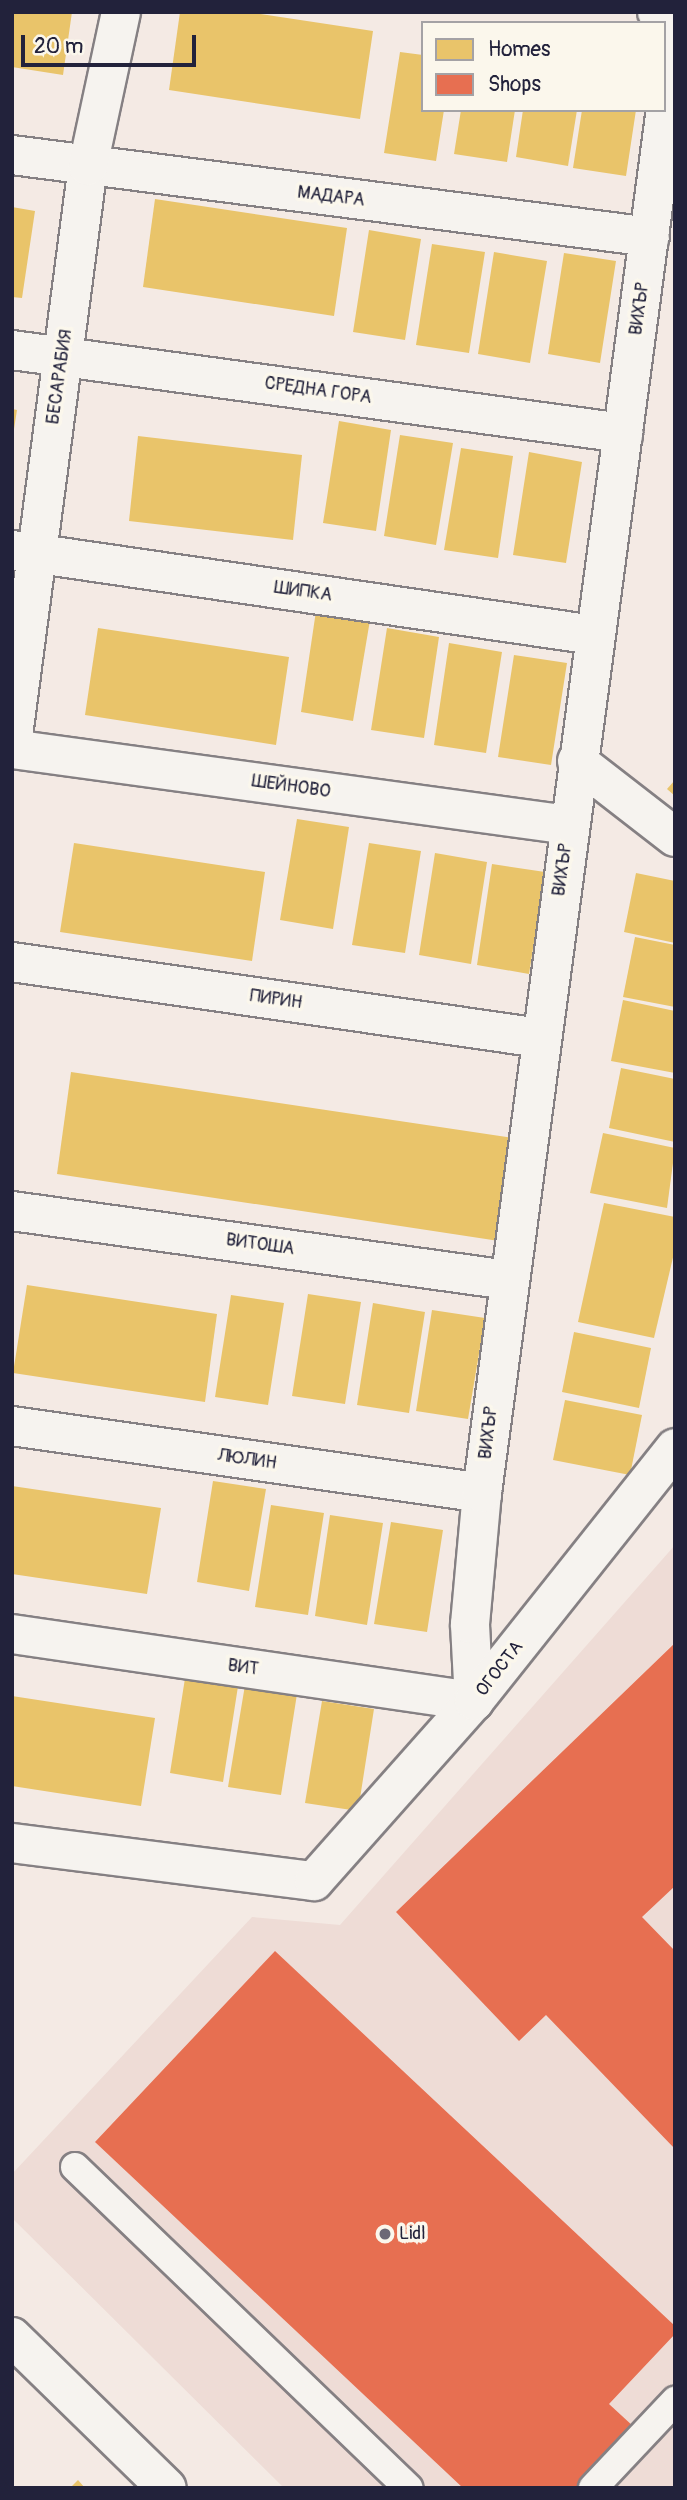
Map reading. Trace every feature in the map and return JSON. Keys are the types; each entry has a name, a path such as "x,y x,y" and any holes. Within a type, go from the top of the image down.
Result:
{"street":[{"name":"БЕСАРАБИЯ","path":"12,743 25,552 62,357 88,166 121,12"},
{"path":"657,12 675,14"},
{"name":"ВИХЪР","path":"666,112 675,41"},
{"name":"ВИХЪР","path":"474,1701 470,1624 482,1493 540,1038 666,112"},
{"name":"МАДАРА","path":"12,155 650,237"},
{"name":"СРЕДНА ГОРА","path":"12,350 623,433"},
{"name":"ШИПКА","path":"25,552 594,635"},
{"name":"ШЕЙНОВО","path":"12,749 569,825"},
{"path":"577,761 675,837"},
{"name":"ПИРИН","path":"12,962 540,1038"},
{"name":"ВИТОША","path":"12,1211 508,1280"},
{"name":"ЛЮЛИН","path":"12,1426 482,1493"},
{"name":"ОГОСТА","path":"12,1843 314,1881 474,1701 668,1468"},
{"name":"ВИТ","path":"12,1634 474,1701"},
{"path":"12,2337 167,2488"}],"lane":[{"path":"75,2167 409,2488"},
{"path":"608,2483 675,2401"}],"shaded area":[{"path":"675,1545 675,2488 284,2488 12,2218 12,2174 252,1917 340,1925"}],"building: Homes":[{"path":"12,12 72,12 63,75 12,67"},
{"path":"180,12 247,12 373,31 360,119 169,90"},
{"path":"400,52 421,55 421,112 444,112 436,161 384,153"},
{"path":"461,112 515,112 507,162 454,154"},
{"path":"523,112 577,112 568,166 516,157"},
{"path":"582,112 636,112 626,176 573,168"},
{"path":"155,199 347,228 334,316 143,287"},
{"path":"12,207 35,211 22,298 12,297"},
{"path":"369,230 421,239 405,340 353,332"},
{"path":"432,244 485,252 469,353 416,345"},
{"path":"494,252 547,261 530,363 478,354"},
{"path":"564,253 616,261 600,363 548,354"},
{"path":"12,409 17,410 14,429 12,429"},
{"path":"339,421 391,430 376,531 323,523"},
{"path":"400,435 453,443 436,545 384,536"},
{"path":"138,436 302,455 293,540 129,521"},
{"path":"461,448 513,456 498,558 444,550"},
{"path":"529,452 582,462 566,563 513,555"},
{"path":"316,611 370,620 353,721 301,712"},
{"path":"98,628 289,657 276,745 85,715"},
{"path":"387,628 439,637 424,738 371,730"},
{"path":"449,643 502,652 486,753 434,745"},
{"path":"514,655 567,663 551,765 498,757"},
{"path":"675,780 675,796 667,789"},
{"path":"297,819 349,827 333,929 280,920"},
{"path":"74,843 265,872 252,961 60,932"},
{"path":"369,843 421,851 405,953 352,945"},
{"path":"435,853 487,862 471,964 419,955"},
{"path":"492,864 545,872 529,974 477,965"},
{"path":"636,873 675,881 675,943 624,932"},
{"path":"635,937 675,945 675,1007 623,997"},
{"path":"623,1000 675,1011 675,1073 611,1061"},
{"path":"621,1068 675,1079 675,1142 609,1128"},
{"path":"71,1072 514,1138 499,1241 57,1174"},
{"path":"603,1133 675,1148 667,1208 590,1193"},
{"path":"604,1203 675,1217 675,1249 654,1338 578,1322"},
{"path":"27,1285 217,1314 205,1402 13,1373"},
{"path":"308,1294 361,1302 345,1404 292,1396"},
{"path":"231,1295 284,1303 268,1405 215,1397"},
{"path":"373,1303 425,1312 409,1413 357,1405"},
{"path":"432,1310 485,1318 468,1419 416,1411"},
{"path":"574,1332 651,1348 639,1408 562,1392"},
{"path":"565,1400 642,1415 630,1475 553,1460"},
{"path":"213,1481 266,1489 249,1591 197,1582"},
{"path":"12,1486 161,1508 147,1594 12,1574"},
{"path":"271,1505 324,1513 308,1615 255,1607"},
{"path":"330,1515 383,1523 367,1625 315,1616"},
{"path":"391,1522 443,1530 427,1632 374,1624"},
{"path":"186,1672 239,1680 223,1782 170,1773"},
{"path":"245,1685 297,1694 281,1795 228,1787"},
{"path":"12,1696 155,1718 141,1806 12,1786"},
{"path":"322,1701 374,1709 358,1811 305,1803"},
{"path":"78,2480 85,2488 70,2488"}],"building: Shops":[{"path":"675,1643 675,1886 642,1917 675,1951 675,2149 546,2015 519,2041 396,1912"},
{"name":"Lidl","path":"275,1951 675,2326 675,2334 609,2404 634,2427 577,2488 463,2488 95,2142"}],"place":[{"name":"Lidl","path":"385,2234"}]}
